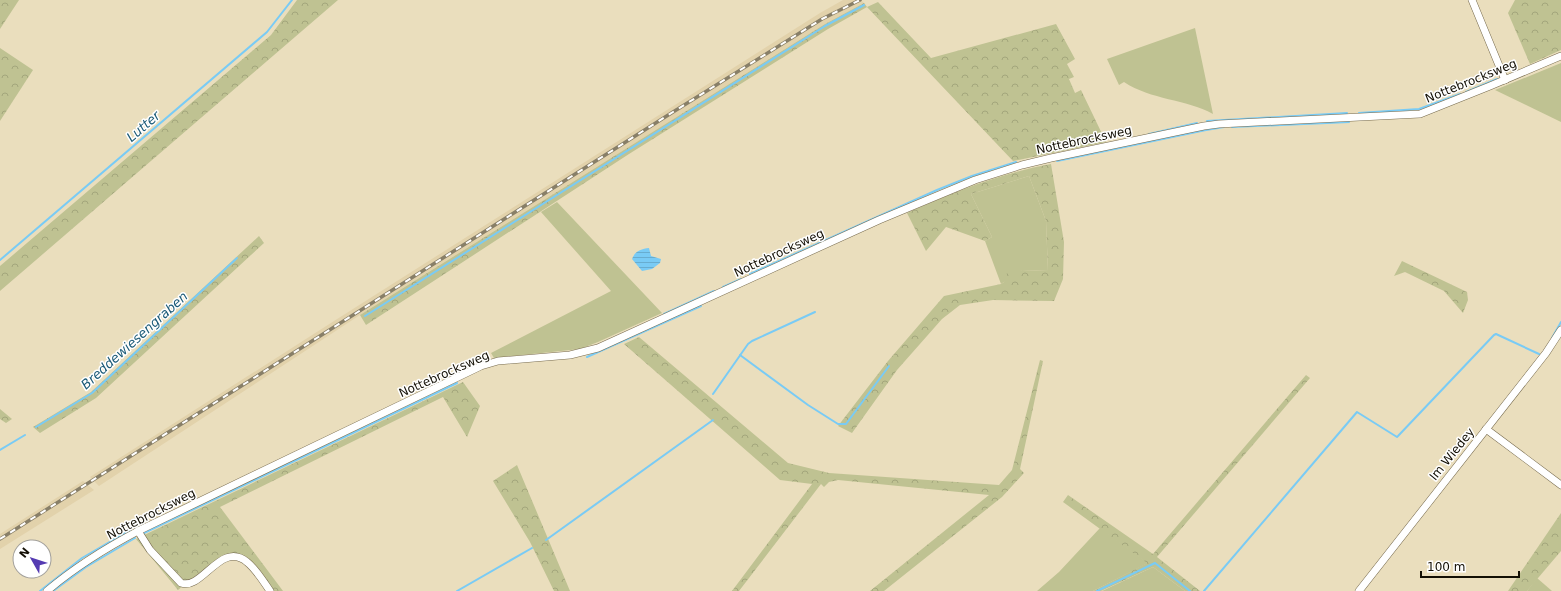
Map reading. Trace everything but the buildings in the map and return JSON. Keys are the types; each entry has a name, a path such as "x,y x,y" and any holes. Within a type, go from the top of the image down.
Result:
{"street":[{"path":"1472,0 1505,80"},
{"name":"Nottebrocksweg","path":"47,591 83,563 138,531 481,366 498,361 570,355 598,348 879,220 937,195 982,178 1022,165 1051,158 1219,124 1420,114 1561,56"},
{"name":"Im Wiedey","path":"1359,591 1546,353 1561,330"},
{"path":"1486,429 1561,485"},
{"path":"138,531 150,550 180,583 184,585 189,585 195,582 223,560 230,557 239,557 247,561 253,567 270,591"}],"shaded area":[{"path":"843,0 861,0 864,3 825,24 360,315 99,486 90,477 820,13"},
{"path":"83,481 94,490 16,539 12,539 12,541 0,549 0,534"}],"green space":[{"path":"0,0 19,0 0,29"},
{"path":"297,0 338,0 0,291 0,266 271,35"},
{"path":"1515,0 1561,0 1561,50 1530,64 1508,13"},
{"path":"878,2 931,58 1056,24 1075,59 1067,64 1074,77 1069,79 1075,93 1081,90 1106,142 1013,161 867,7"},
{"path":"864,3 867,7 828,29 629,154 366,325 360,315 825,24"},
{"path":"1195,28 1213,114 1192,105 1157,96 1134,88 1124,82 1119,85 1107,59"},
{"path":"0,48 33,70 0,121"},
{"path":"1561,63 1561,122 1495,90"},
{"path":"1051,164 1064,242 1063,279 1054,301 993,300 960,305 942,319 897,370 852,433 838,426 888,361 944,296 1001,284 1004,282 1007,273 1022,270 1048,271 1046,221 1029,176 971,194 992,237 985,241 946,227 926,251 907,213 978,184 1014,172"},
{"path":"1029,176 1046,221 1048,271 1022,270 1001,284 985,241 992,237 971,194"},
{"path":"557,202 662,313 580,349 494,358 491,353 611,291 541,212"},
{"path":"259,236 264,243 96,398 40,433 33,427 91,392"},
{"path":"1402,261 1467,292 1468,300 1463,313 1444,291 1405,272 1394,276"},
{"path":"639,337 788,463 829,473 999,485 1012,470 1040,360 1043,361 1020,469 1024,473 1002,497 884,591 870,591 989,495 838,480 829,482 824,487 821,484 739,591 732,591 812,484 780,480 624,344"},
{"path":"1306,375 1310,378 1157,557 1200,591 1185,591 1153,567 1101,591 1093,591 1147,563 1063,502 1068,495 1153,554"},
{"path":"463,382 480,406 467,437 443,397 220,507 283,591 274,591 256,566 248,559 240,556 231,556 212,564 178,590 136,539"},
{"path":"0,409 12,419 6,423 0,419"},
{"path":"517,465 570,591 554,591 530,542 493,481"},
{"path":"1561,513 1561,551 1527,591 1508,591"},
{"path":"1100,528 1148,563 1093,591 1037,591 1059,572"},
{"path":"1153,567 1185,591 1102,591"},
{"path":"1537,578 1552,591 1527,591"}],"water":[{"path":"649,248 651,256 661,259 660,263 652,269 642,271 632,259 639,251"}],"waterway":[{"name":"Lutter","path":"0,260 267,32 292,0"},
{"path":"365,316 825,26 864,5"},
{"path":"1466,92 1497,79"},
{"path":"1359,113 1419,109 1460,94"},
{"path":"1207,121 1347,113"},
{"path":"1232,127 1349,122"},
{"path":"1149,134 1197,123"},
{"path":"1057,161 1224,127"},
{"path":"750,274 937,190 972,176 1016,162"},
{"name":"Breddewiesengraben","path":"36,427 92,393 237,258"},
{"path":"723,287 741,279"},
{"path":"664,314 714,291"},
{"path":"587,357 701,306"},
{"path":"713,394 748,344 815,312"},
{"path":"1552,338 1561,322"},
{"path":"1204,591 1357,412 1397,437 1494,335 1496,334 1539,354"},
{"path":"740,355 808,405 838,424 846,424 889,366"},
{"path":"144,533 457,383"},
{"path":"546,540 713,420"},
{"name":"Breddewiesengraben","path":"0,450 25,435"},
{"path":"40,591 82,558 130,530"},
{"path":"53,591 86,567 135,538"},
{"path":"457,591 532,548"},
{"path":"1097,591 1155,563 1190,591"}],"railway":[{"path":"0,539 673,112 822,19 860,0"}]}
